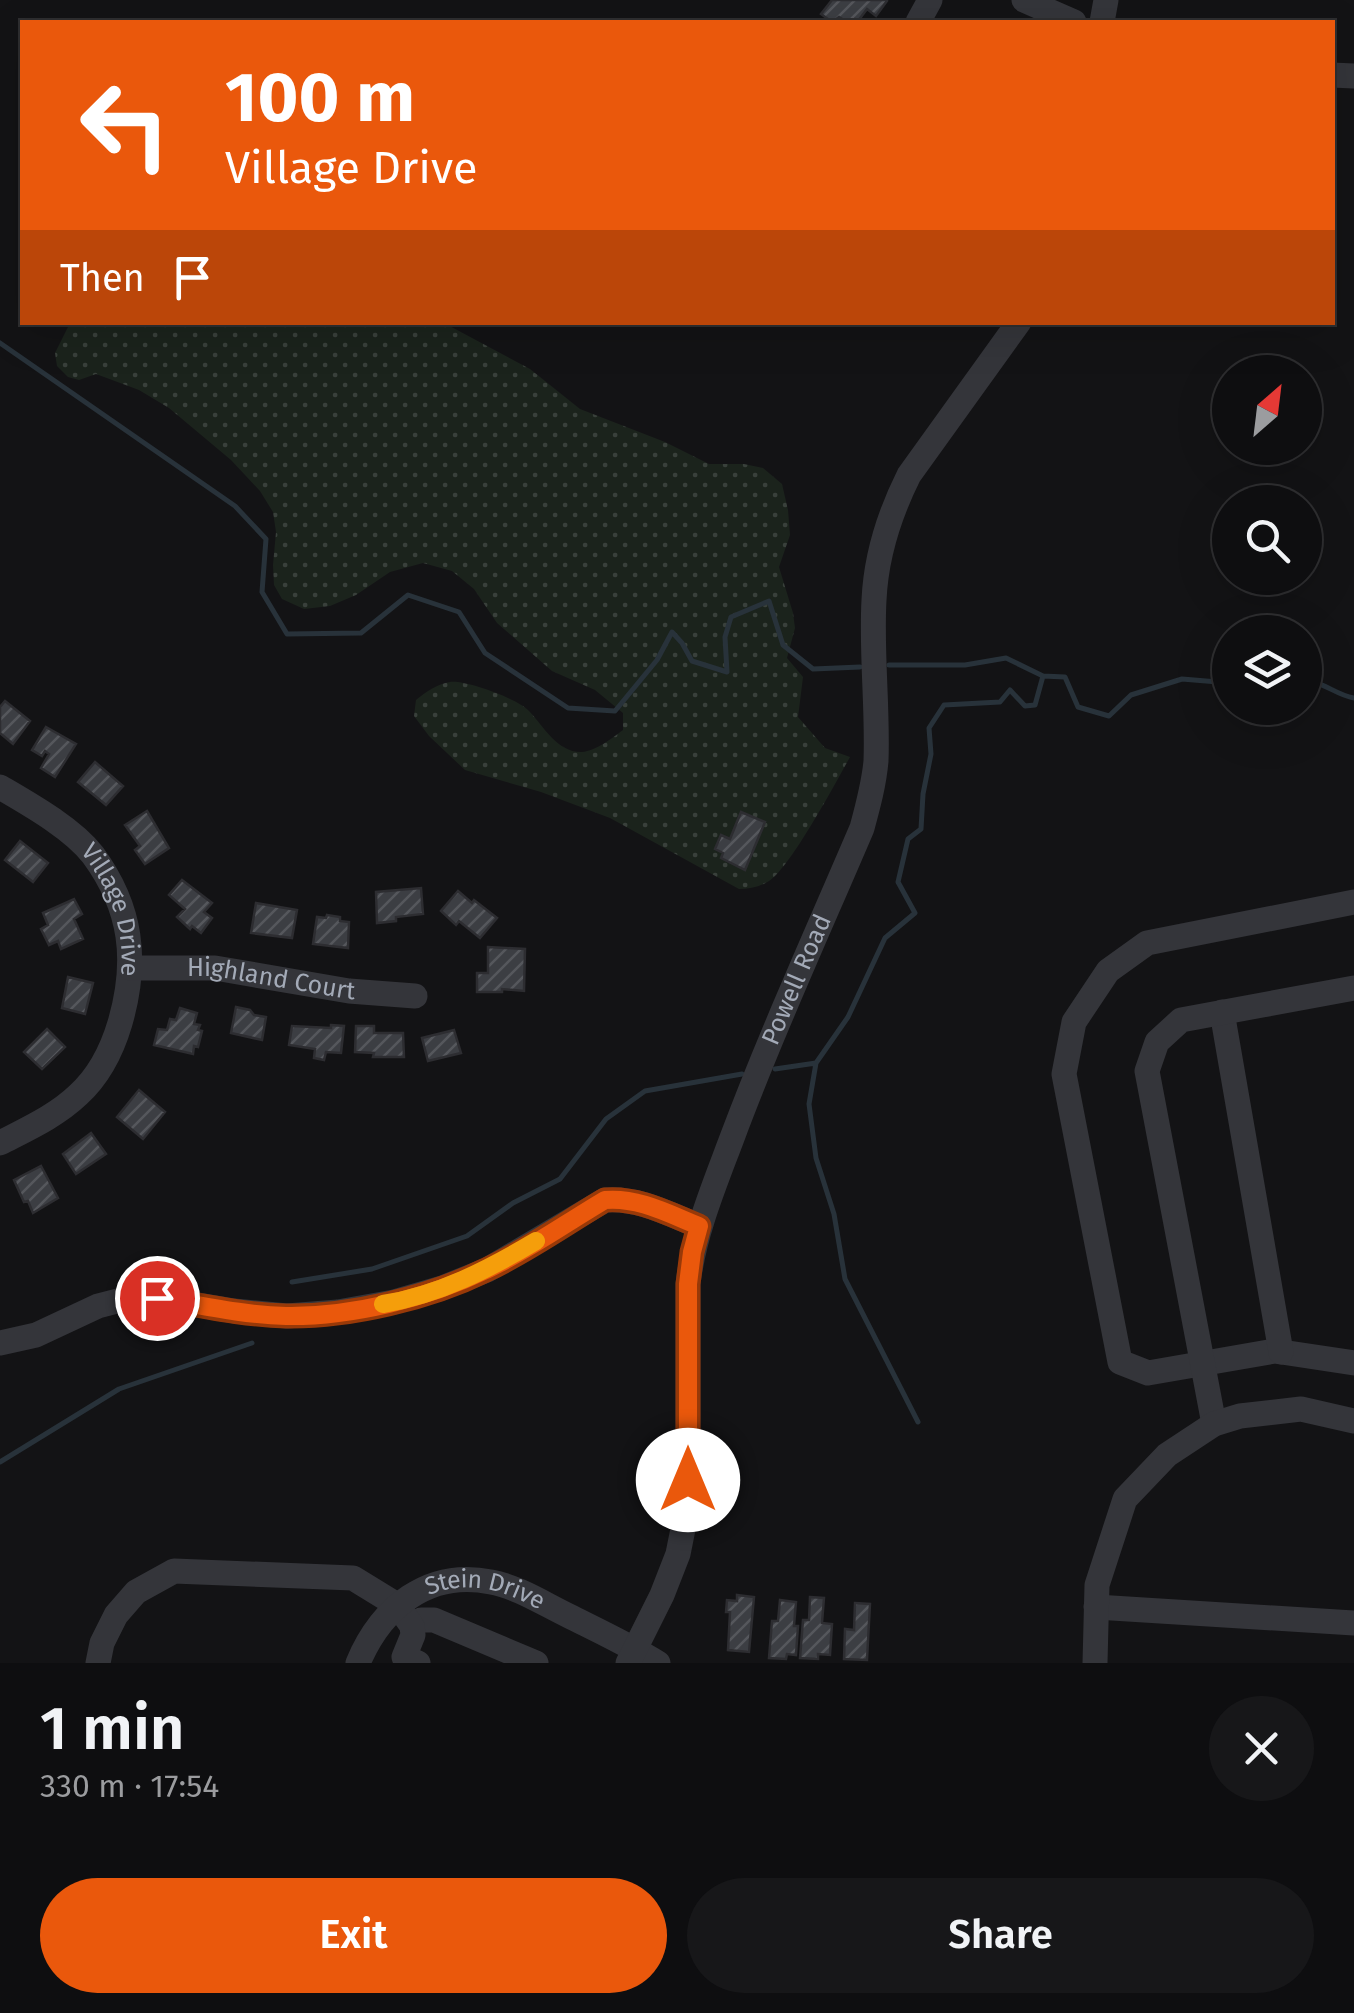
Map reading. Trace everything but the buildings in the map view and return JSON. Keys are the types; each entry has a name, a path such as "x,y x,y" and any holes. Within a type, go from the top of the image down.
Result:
{"street":[{"path":"1024,0 1069,20"},
{"name":"Powell Road","path":"640,1658 678,1554 688,1504 688,1284 692,1252 744,1106 862,828 869,802 876,760 874,599 881,551 898,497 922,455 1018,325"},
{"name":"Village Drive","path":"0,787 68,832 92,853 123,913 130,943 129,991 115,1040 97,1074 57,1113 0,1143"},
{"path":"1354,902 1147,942 1108,971 1074,1022 1064,1074 1120,1362 1148,1373 1275,1351 1354,1364"},
{"name":"Highland Court","path":"130,968 216,968 349,991 414,996"},
{"path":"1214,1424 1147,1071 1157,1042 1180,1020 1354,988"},
{"path":"1222,1012 1282,1352"},
{"path":"0,1343 36,1336 98,1306 129,1298 157,1298 287,1316 394,1302 487,1270 605,1200 623,1198 699,1226"},
{"path":"1095,1663 1096,1596 1125,1500 1167,1455 1214,1424 1240,1416 1301,1409 1354,1421"},
{"path":"98,1663 102,1643 116,1615 136,1592 174,1571 353,1578 404,1616 434,1620 536,1663"},
{"name":"Stein Drive","path":"358,1663 369,1638 404,1616 432,1586 462,1578 493,1582 519,1592 640,1658"},
{"path":"1096,1596 1354,1623"},
{"path":"404,1616 413,1635 404,1657 418,1663"}],"shaded area":[{"path":"69,325 448,325 530,369 580,409 709,464 763,468 782,484 788,510 790,535 779,567 795,628 787,658 803,677 798,717 825,748 850,757 812,824 778,873 766,883 739,889 610,818 465,770 414,716 416,700 441,685 468,684 514,701 529,711 559,744 573,751 593,749 623,730 623,713 595,690 552,671 497,623 474,589 452,571 423,563 390,572 356,595 330,606 304,609 282,599 274,585 273,512 260,491 231,460 169,408 139,390 96,374 79,380 68,377 57,366 55,353"}],"waterway":[{"path":"0,343 235,506 266,539 262,592 287,634 361,633 408,595 459,612 485,653 568,708 615,711 657,660 672,632 692,661 727,672 725,637 731,617 769,601 783,645 813,669 860,667"},
{"path":"889,665 965,665 1006,658 1043,676 1065,677 1078,707 1109,716 1131,695 1182,679 1212,682"},
{"path":"918,1422 845,1279 834,1214 816,1158 809,1104 816,1063 848,1017 885,938 915,913 898,882 908,839 921,829 931,754 929,728 944,705 1000,702 1010,690 1025,706 1035,705 1043,676"},
{"path":"1322,685 1354,698"},
{"path":"775,1069 816,1063"},
{"path":"292,1282 372,1269 467,1236 513,1203 560,1179 606,1119 645,1091 742,1074"},
{"path":"0,1462 119,1389 252,1343"}],"slow traffic":[{"path":"383,1304 442,1288 487,1270 536,1241"}],"route":[{"path":"157,1298 287,1316 394,1302 487,1270 605,1200 623,1198 642,1204 699,1226 688,1284 688,1480"}]}
